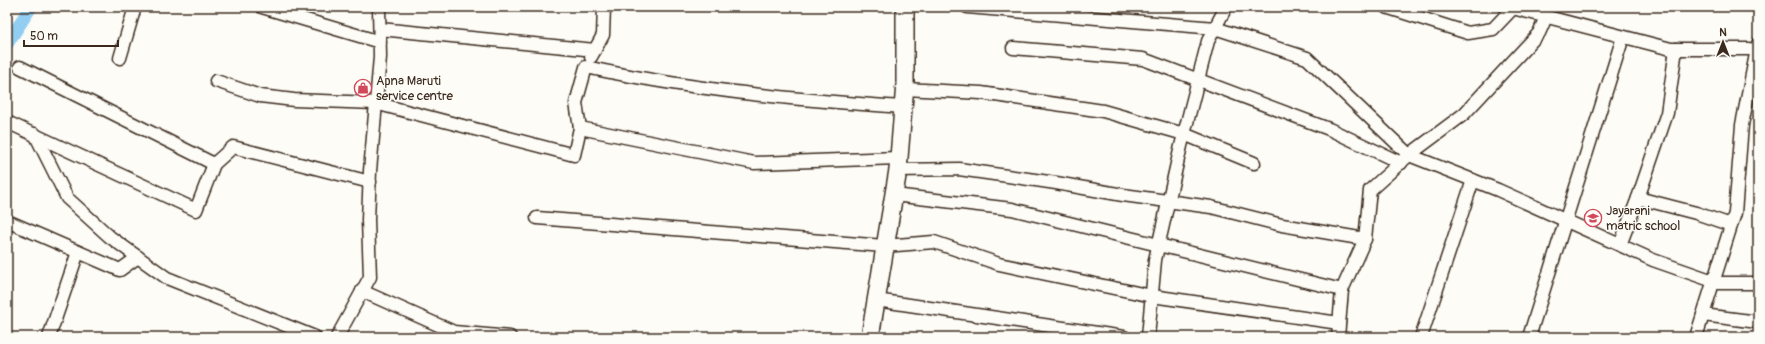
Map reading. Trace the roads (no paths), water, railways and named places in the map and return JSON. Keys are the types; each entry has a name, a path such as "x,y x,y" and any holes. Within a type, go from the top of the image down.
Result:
{"street":[{"path":"120,58 135,7"},
{"path":"262,7 380,42"},
{"path":"337,337 370,276 368,220 375,103 380,57 379,7"},
{"path":"216,81 260,96 294,100 375,103 574,155 580,128 576,103 586,66 603,35 604,7"},
{"path":"870,337 898,164 905,89 906,7"},
{"path":"966,7 1215,28 1308,58 1405,159"},
{"path":"1148,337 1155,260 1184,134 1208,41 1226,7"},
{"path":"1386,7 1468,33 1493,29 1511,8 1533,10 1546,17 1676,49 1758,48 1742,125 1735,213 1696,337"},
{"path":"1338,337 1342,290 1365,239 1370,190 1405,159 1464,114 1539,33 1546,17"},
{"path":"380,29 595,50"},
{"path":"1529,337 1623,37"},
{"path":"1013,48 1143,59 1405,159 1473,180 1566,220 1653,260 1719,283 1758,283"},
{"path":"1620,245 1667,113 1676,49"},
{"path":"586,66 629,76 796,100 903,107"},
{"path":"20,67 214,164"},
{"path":"905,89 981,94 1103,111 1184,134 1254,163"},
{"path":"7,122 196,210 214,164 233,147 370,182"},
{"path":"580,128 754,163 898,164 959,169 1168,202 1211,207 1282,225 1365,239"},
{"path":"35,134 67,198 110,237 167,278 315,337"},
{"path":"1421,337 1473,180"},
{"path":"894,195 1012,209 1342,290"},
{"path":"1638,198 1696,213 1731,225"},
{"path":"537,218 884,246 934,242 998,264 1152,296 1339,323"},
{"path":"7,221 120,270 138,257"},
{"path":"49,337 78,252"},
{"path":"362,291 455,334 510,337"},
{"path":"876,300 1124,337"},
{"path":"1703,314 1758,322"}],"waterway":[{"path":"7,44 31,7"}],"place":[{"name":"Apna Maruti service centre","path":"363,88"},
{"name":"Jayarani matric school","path":"1593,218"}]}
